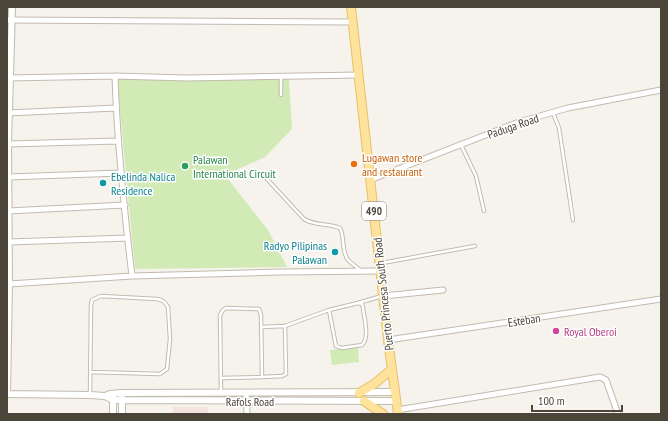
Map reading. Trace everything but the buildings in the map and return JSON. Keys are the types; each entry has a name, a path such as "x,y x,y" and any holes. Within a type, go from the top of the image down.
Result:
{"main road":[{"name":"Puerto Princesa South Road","path":"351,7 391,370 398,412"},
{"path":"359,393 374,384 391,370"},
{"path":"364,401 383,414"}],"street":[{"path":"7,394 9,242 7,147 9,20 12,7"},
{"path":"9,20 353,22"},
{"path":"8,78 115,76 187,78 359,75"},
{"path":"115,76 118,141 132,276"},
{"name":"Paduga Road","path":"370,180 519,122 568,108 661,90"},
{"path":"8,113 116,108"},
{"path":"7,147 118,141"},
{"path":"8,177 121,173"},
{"path":"8,211 125,205"},
{"path":"9,242 128,238"},
{"path":"9,284 132,276 362,271 380,267"},
{"path":"383,296 444,290"},
{"name":"Esteban","path":"388,340 661,299"},
{"path":"398,412 600,377 606,380 618,414"},
{"name":"Rafols Road","path":"113,397 122,393 221,394 394,392"},
{"path":"122,393 122,414"},
{"path":"246,393 247,414"},
{"name":"Rafols Road","path":"7,394 104,396 122,400 396,401"},
{"path":"113,397 113,414"}],"lane":[{"path":"281,76 281,95"},
{"path":"553,112 559,128 573,220"},
{"path":"461,145 476,176 484,211"},
{"path":"266,178 304,219 310,223 340,228 345,253 348,260 362,271"},
{"path":"380,267 475,246"},
{"path":"90,396 92,300 101,296 157,299 163,300 166,303 168,307 170,340 167,369 160,374 91,372"},
{"path":"261,327 285,326 330,310 383,296"},
{"path":"330,310 336,346 342,348 362,344 366,337 363,306 358,303"},
{"path":"221,394 221,312 226,308 258,309 261,315 262,377"},
{"path":"221,378 282,376 286,374 285,326"}],"shaded area":[{"path":"173,407 208,407 208,414 173,414"}],"green space":[{"name":"Palawan International Circuit","path":"117,78 289,79 292,129 265,157 225,175 268,230 287,267 135,269"},
{"path":"358,347 359,362 332,365 330,350"}],"place":[{"name":"Lugawan store and restaurant","path":"354,164"},
{"name":"Palawan International Circuit","path":"185,166"},
{"name":"Ebelinda Nalica Residence","path":"103,183"},
{"name":"Radyo Pilipinas Palawan","path":"335,252"},
{"name":"Royal Oberoi","path":"556,331"}]}
